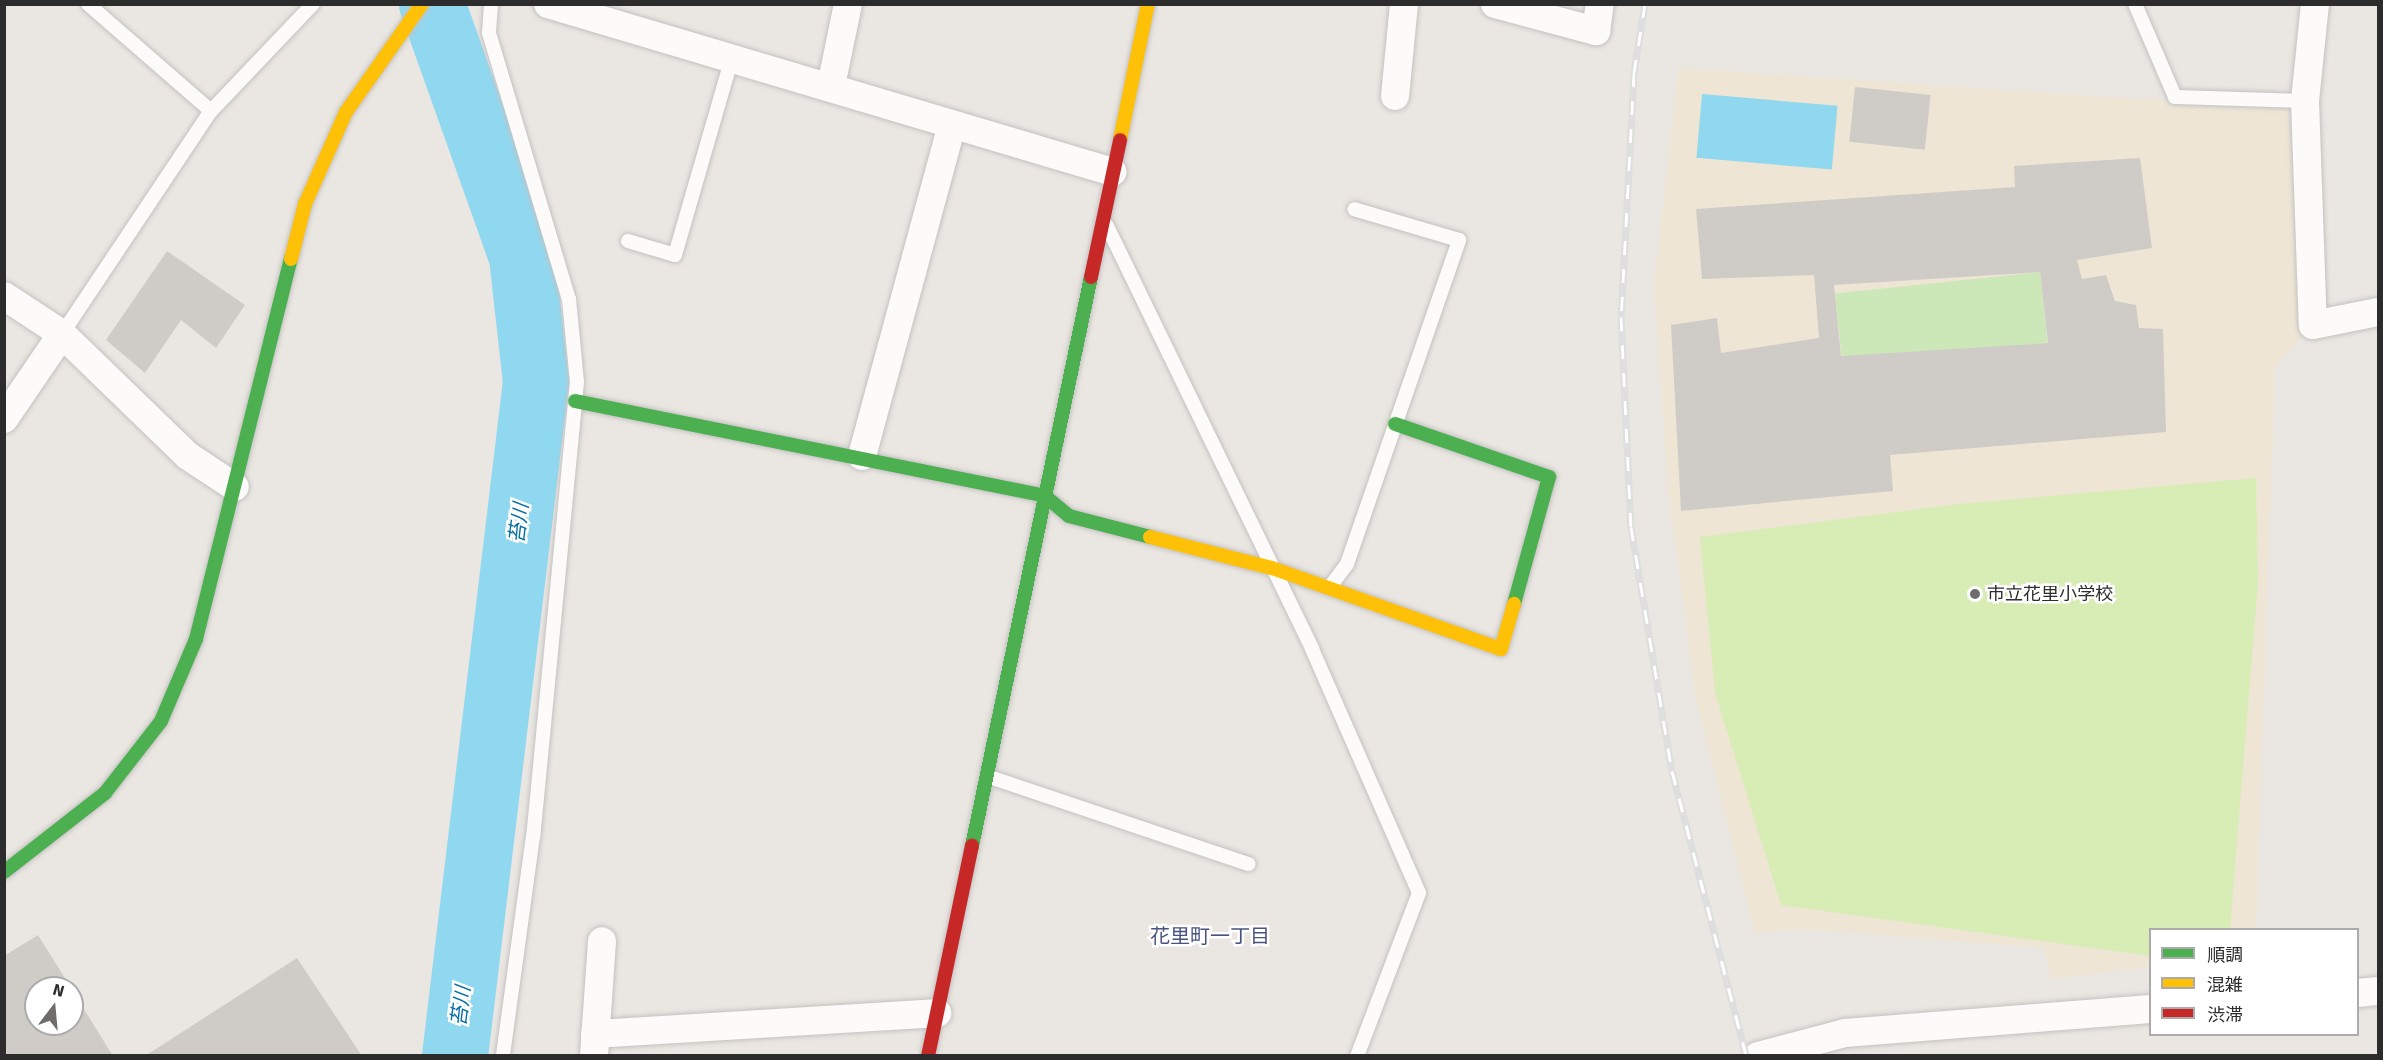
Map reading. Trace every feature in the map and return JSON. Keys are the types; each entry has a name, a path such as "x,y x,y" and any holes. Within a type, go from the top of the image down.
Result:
{"street":[{"path":"549,4 831,86 952,125 1113,172"},
{"path":"831,86 848,4"},
{"path":"928,1056 1148,4"},
{"path":"1395,96 1404,4"},
{"path":"1495,4 1596,31 1600,4"},
{"path":"2315,4 2305,101 2313,325 2379,312"},
{"path":"4,872 105,794 161,721 196,639 305,204 346,112 409,10"},
{"path":"862,456 952,125"},
{"path":"4,296 62,334 188,456 235,487"},
{"path":"4,419 62,334"},
{"path":"575,401 862,456 1046,496 1069,516 1272,568 1502,649 1549,477 1395,424"},
{"path":"602,941 595,1045 937,1013"},
{"path":"2359,993 2379,991"},
{"path":"1758,1056 2149,1009"}],"lane":[{"path":"88,4 211,111"},
{"path":"62,334 211,111 313,4"},
{"path":"490,4 489,33 569,298 575,401 532,836 503,1056"},
{"path":"2135,4 2175,97 2305,101"},
{"path":"628,241 675,255 732,57"},
{"path":"1329,588 1347,564 1459,240 1354,209"},
{"path":"1103,219 1196,400 1272,568 1376,787 1419,893 1357,1056"},
{"path":"987,776 1249,864"}],"shaded area":[{"name":"市立花里小学校","path":"1679,68 2288,109 2303,335 2275,367 2256,928 2149,928 2149,967 2051,979 2044,948 1806,929 1755,933 1696,700 1668,488 1654,283"}],"green space":[{"path":"2040,272 2047,343 1843,364 1835,294"},
{"path":"2256,478 2258,583 2230,928 2149,928 2149,956 1781,905 1715,693 1700,537 1959,504"}],"water":[{"path":"1702,94 1837,106 1832,170 1696,158"}],"building":[{"path":"1855,87 1931,95 1925,150 1849,142"},
{"path":"2140,158 2152,248 2077,260 2082,279 2106,275 2115,301 2136,305 2139,328 2163,329 2166,432 1890,455 1893,491 1681,511 1671,325 1717,318 1721,353 1819,338 1814,275 1702,279 1696,209 2015,187 2014,166","holes":["2040,272 2048,343 1841,356 1834,285"]},
{"path":"167,251 245,305 216,348 181,320 145,373 106,340"},
{"path":"38,935 64,976 24,976 24,1036 84,1036 84,1009 113,1056 4,1056 4,956"},
{"path":"297,958 362,1056 145,1056"}],"waterway":[{"name":"苔川","path":"432,4 522,257 536,382 455,1056"}],"railway":[{"path":"1645,4 1634,73 1621,317 1631,527 1672,771 1746,1056"}],"traffic: fast":[{"path":"4,872 105,793 161,721 196,639 291,259"},
{"path":"972,846 1091,277"},
{"path":"575,401 1045,496 1069,516 1150,537"},
{"path":"1395,424 1549,477 1514,604"}],"traffic: slow":[{"path":"291,259 305,204 346,112 422,4"},
{"path":"1120,140 1148,4"},
{"path":"1150,537 1272,568 1501,649 1514,604"}],"traffic: jam":[{"path":"1091,277 1120,140"},
{"path":"928,1056 972,846"}],"place":[{"name":"市立花里小学校","path":"1975,594"}],"district":[{"name":"花里町一丁目","path":"1210,936"}]}
